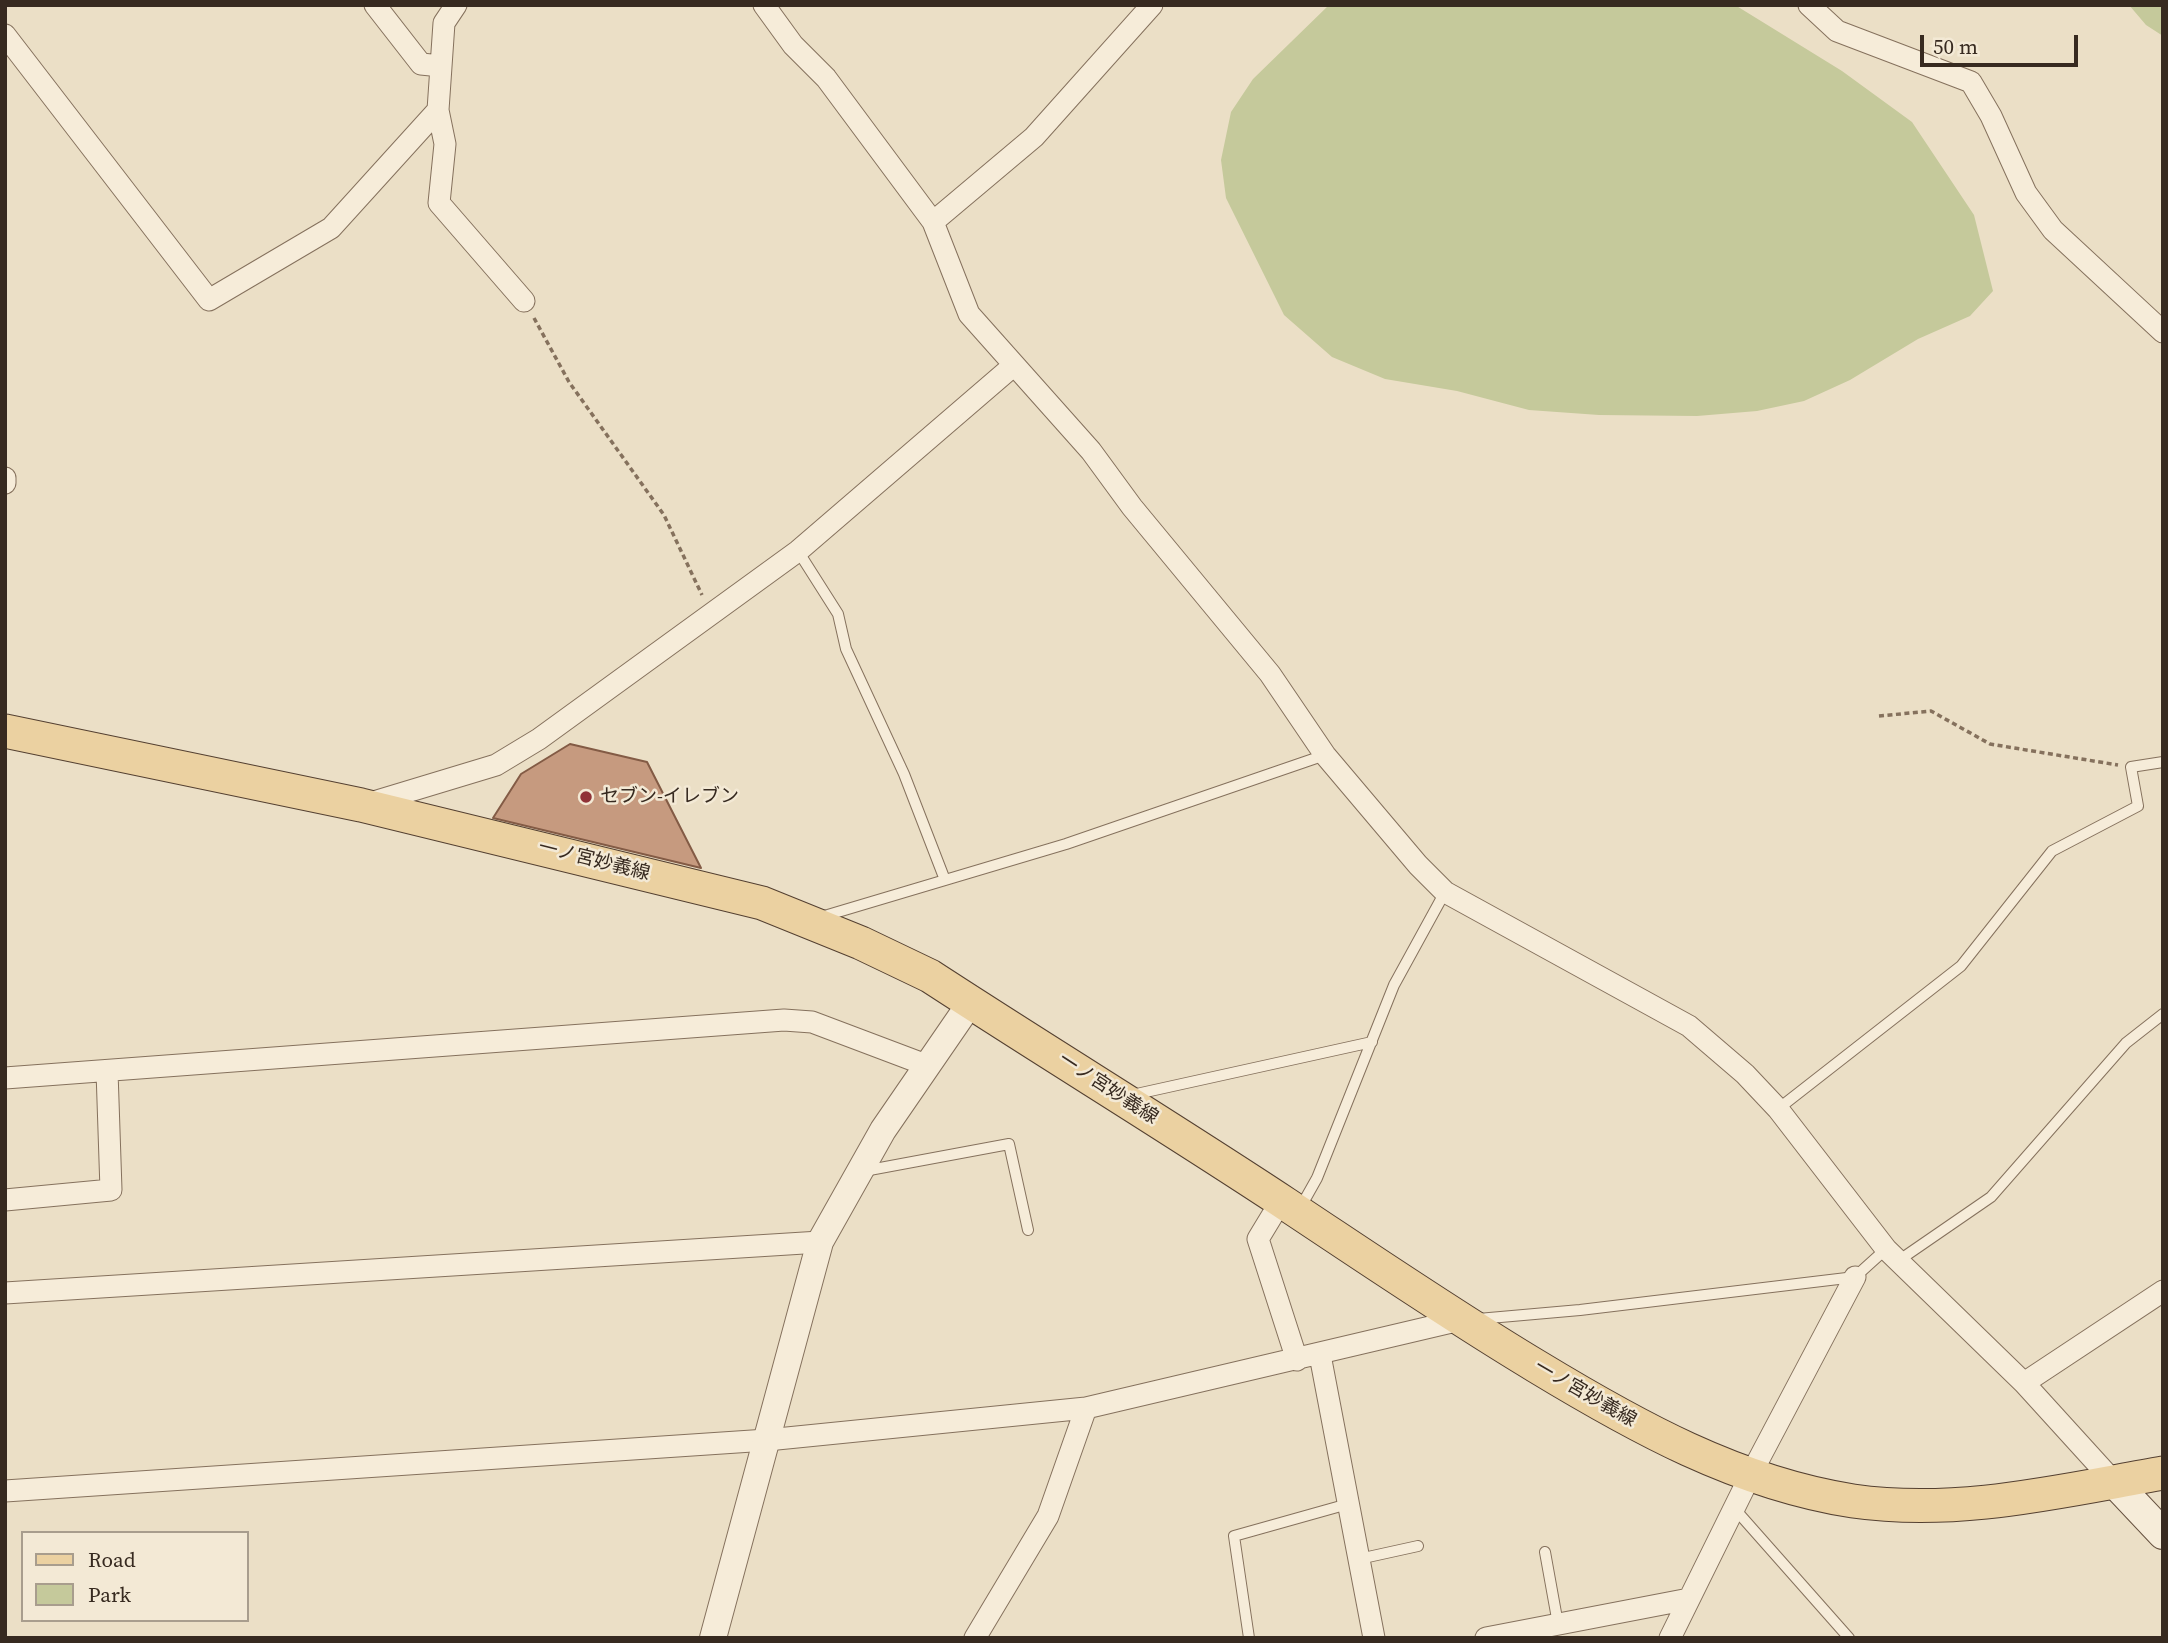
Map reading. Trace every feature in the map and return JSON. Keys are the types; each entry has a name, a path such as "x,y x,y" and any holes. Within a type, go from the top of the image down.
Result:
{"main road":[{"name":"一ノ宮妙義線","path":"5,731 361,805 762,903 808,921 930,976 1122,1097 1460,1320 1650,1432 1688,1451 1751,1474 1852,1500 1936,1506 1980,1504 2163,1473"},
{"path":"2114,1482 2163,1534"}],"street":[{"path":"375,5 421,64 441,66"},
{"path":"456,5 444,23 438,110 445,144 439,203 524,301"},
{"path":"764,5 793,45 826,78 933,222 968,314 1091,452 1132,507 1270,674 1325,755 1418,866 1445,892 1689,1026 1745,1074 1778,1109 1892,1255 2024,1383 2114,1482"},
{"path":"933,222 1034,136 1152,5"},
{"path":"1809,5 1837,32 1971,82 1991,116 2026,193 2053,230 2163,332"},
{"path":"5,35 209,300 331,228 438,110"},
{"path":"361,805 496,765 539,739 798,551 1013,366"},
{"path":"713,1638 820,1242 883,1130 971,1002"},
{"path":"5,1078 784,1020 811,1022 926,1065"},
{"path":"5,1200 111,1190 107,1071"},
{"path":"1289,1207 1258,1239 1297,1360"},
{"path":"5,1293 820,1242"},
{"path":"1670,1638 1751,1474 1855,1277"},
{"path":"2024,1383 2163,1291"},
{"path":"5,1491 767,1440 1086,1408 1460,1320"},
{"path":"1320,1355 1374,1638"},
{"path":"975,1638 1048,1516 1086,1408"},
{"path":"1486,1638 1689,1599"}],"lane":[{"path":"798,551 838,614 846,649 904,775 945,880"},
{"path":"808,921 1066,844 1325,755"},
{"path":"1778,1109 1961,966 2052,851 2138,806 2131,767 2163,762"},
{"path":"1289,1207 1317,1178 1394,985 1445,892"},
{"path":"1460,1320 1580,1310 1855,1277 1990,1197 2126,1043 2163,1014"},
{"path":"1122,1097 1372,1042"},
{"path":"862,1171 1009,1144 1028,1230"},
{"path":"1250,1638 1234,1536 1348,1504"},
{"path":"1734,1508 1849,1638"},
{"path":"1359,1559 1418,1546"},
{"path":"1545,1552 1558,1624"}],"path":[{"path":"524,301 569,382 664,515 711,613"},
{"path":"1879,716 1931,711 1990,744 2131,767"}],"green space":[{"path":"1329,5 1735,5 1842,71 1912,122 1974,215 1993,291 1970,316 1918,339 1850,380 1804,401 1757,411 1697,416 1599,415 1529,410 1457,391 1385,379 1332,357 1284,315 1226,198 1221,160 1231,112 1253,79"},
{"path":"2129,5 2163,5 2163,36 2146,25"}],"building":[{"name":"セブン-イレブン","path":"570,744 647,762 701,868 493,818 521,774"}],"place":[{"name":"セブン-イレブン","path":"586,797"}]}
